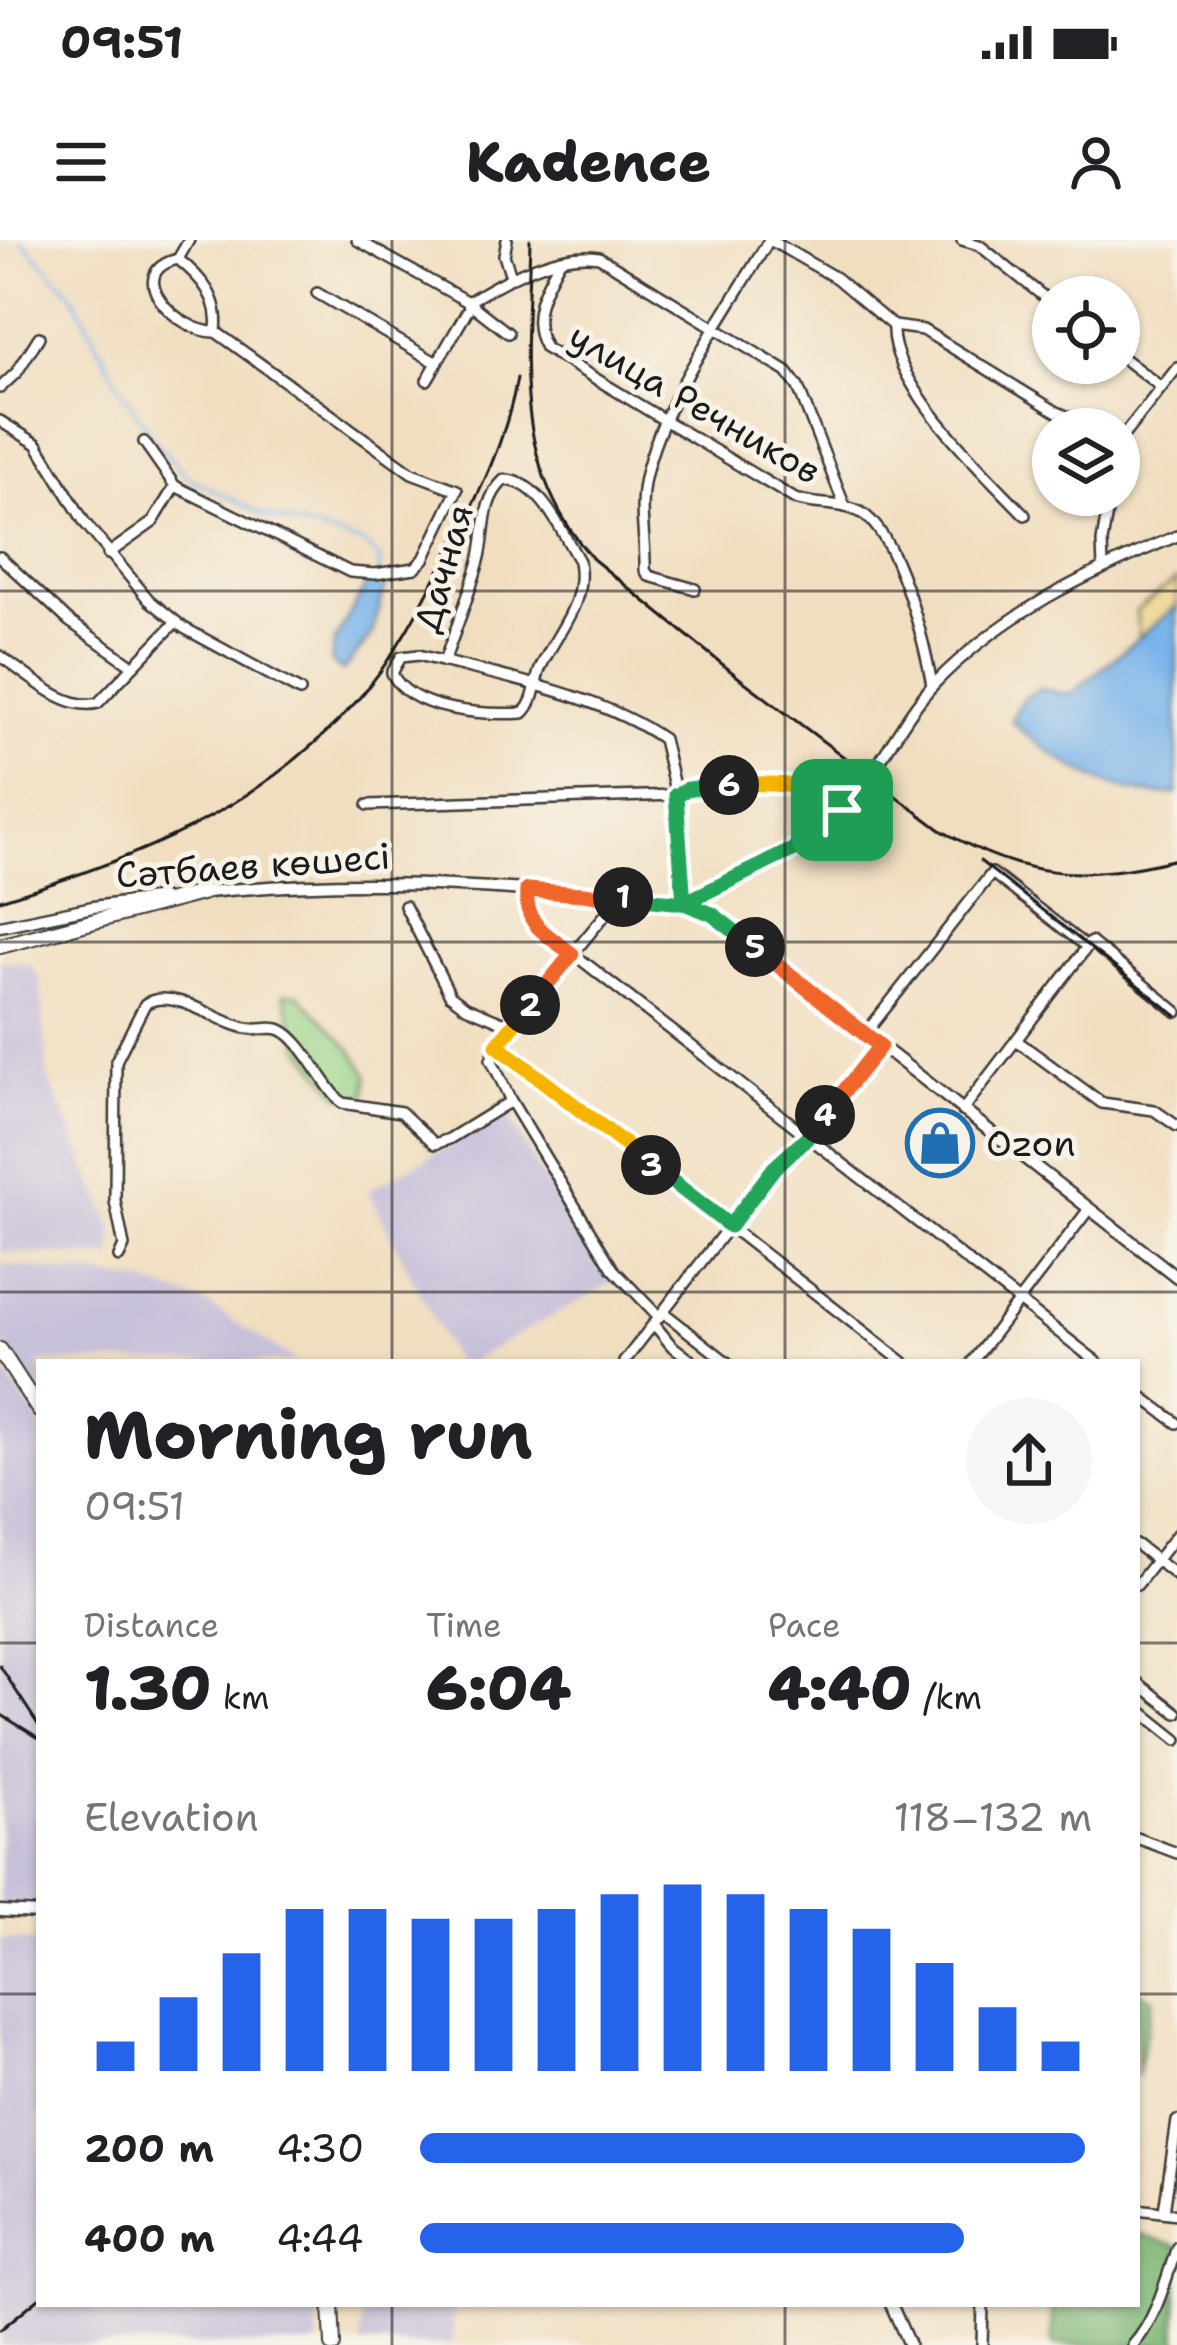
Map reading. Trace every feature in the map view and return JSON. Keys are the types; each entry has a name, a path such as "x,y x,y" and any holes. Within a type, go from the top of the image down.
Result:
{"highway":[{"path":"0,946 205,892"},
{"path":"0,1350 36,1405"},
{"path":"331,2307 333,2345"}],"main road":[{"name":"Сәтбаев көшесі","path":"0,926 205,892 354,881 684,903 712,914 1177,1277"},
{"path":"0,1911 36,1913"},
{"path":"892,2307 909,2345"}],"street":[{"path":"144,442 175,486 330,565 375,574 401,573 424,559 458,490 412,473 215,332 188,327 154,288 155,275 166,262 178,259 189,240"},
{"path":"357,240 468,302 508,332"},
{"path":"507,240 504,255 512,276"},
{"path":"695,589 645,571 640,528 644,479 663,420 769,240 836,278 893,326 923,330 1050,408"},
{"path":"962,240 979,245 1032,287"},
{"path":"468,302 512,276 587,255 598,257 787,372 798,387 845,507"},
{"path":"178,259 207,287 215,303 215,332"},
{"name":"улица Речников","path":"559,262 543,290 537,320 545,348 795,499 815,506 845,507 871,518 895,560 926,640 932,686"},
{"path":"317,293 437,363"},
{"path":"428,380 469,308 468,302"},
{"path":"893,326 894,348 940,426 1025,515"},
{"path":"0,388 17,372 39,337"},
{"path":"1140,415 1177,368"},
{"path":"1140,371 1162,387"},
{"path":"0,421 38,444 108,554 176,623 300,691"},
{"name":"Дачная","path":"513,479 534,491 579,561 571,617 539,670 530,707 523,713 459,713 398,685 392,673 401,657 410,654 444,662 479,561 482,524 494,492 504,480 513,479"},
{"path":"108,554 153,522 175,486"},
{"path":"1103,567 1106,516"},
{"path":"444,662 636,719 663,739 676,795 684,903 819,837 932,686 1006,622 1082,576 1177,536"},
{"path":"0,557 69,621 133,666"},
{"path":"0,656 63,697 86,706 98,703 176,623"},
{"path":"368,805 676,795 688,789 764,782 827,794 842,810"},
{"path":"865,1034 992,873 1087,947"},
{"path":"527,890 530,920 1092,1359"},
{"path":"620,897 497,1045 492,1052 493,1069 613,1269 659,1318 722,1359"},
{"path":"405,906 450,995 512,1026"},
{"path":"962,1111 1091,942 1177,1012"},
{"path":"119,1258 124,1246 115,1201 116,1061 145,1004 153,999 168,999 247,1028 278,1028 292,1038 342,1103 401,1112 435,1144 511,1102"},
{"path":"1017,1041 1086,1095 1102,1103 1154,1110 1177,1126"},
{"path":"497,1045 899,1359"},
{"path":"626,1359 774,1168 806,1139 880,1046"},
{"path":"974,1359 1089,1209"},
{"path":"659,1318 671,1345 689,1359"},
{"path":"1140,1395 1177,1424"},
{"path":"1140,1581 1177,1534"},
{"path":"1140,1547 1177,1576"},
{"path":"1140,1684 1177,1714"},
{"path":"1140,1710 1177,1740"},
{"path":"1140,1839 1177,1853"},
{"path":"1164,2211 1177,2121"},
{"path":"1140,2209 1177,2214"},
{"path":"1133,2345 1160,2296 1177,2248"},
{"path":"982,2345 983,2307"}],"shaded area":[{"path":"0,960 29,964 40,979 48,1078 113,1227 113,1257 0,1252"},
{"path":"508,1114 538,1170 618,1279 474,1359 453,1359 368,1190"},
{"path":"0,1264 139,1281 204,1302 293,1359 36,1359 36,1394 0,1341"},
{"path":"0,1366 36,1417 36,1907 0,1905"},
{"path":"0,1939 36,1942 36,2307 318,2307 317,2345 0,2345"},
{"path":"362,2307 454,2307 452,2345 361,2345"}],"green space":[{"path":"284,994 298,994 352,1050 368,1075 366,1095 340,1097 300,1046"},
{"path":"1140,1992 1153,1998 1140,2062"},
{"path":"1140,2235 1177,2246 1177,2345 1053,2345 1052,2307 1140,2307"}],"sand":[{"path":"1177,579 1177,606 1139,639 1136,611"}],"water":[{"path":"369,580 387,581 372,634 343,671 331,662 334,642"},
{"path":"1177,606 1177,794 1131,791 1088,775 1011,721 1021,701 1039,688 1070,695"}],"waterway":[{"path":"21,240 72,294 120,387 156,442 186,476 266,516 363,543 380,559 379,573"}],"railway":[{"path":"530,240 526,368 535,447 547,486 566,523 593,559 738,677 942,831 973,847 1056,872 1112,871 1177,859"},
{"path":"0,900 99,867 192,827 277,774 355,703 406,632 469,512 498,448 517,378"},
{"path":"980,861 1177,1016"},
{"path":"0,1666 36,1721"},
{"path":"0,1714 36,1736"},
{"path":"0,2330 36,2300"}],"place":[{"name":"Ozon","path":"940,1143"}],"route":[{"path":"842,810 819,837 684,903 527,890 527,916 572,954 497,1045 730,1226 880,1046 712,914 684,903 676,795 688,789 764,782 827,794 842,810"}]}
